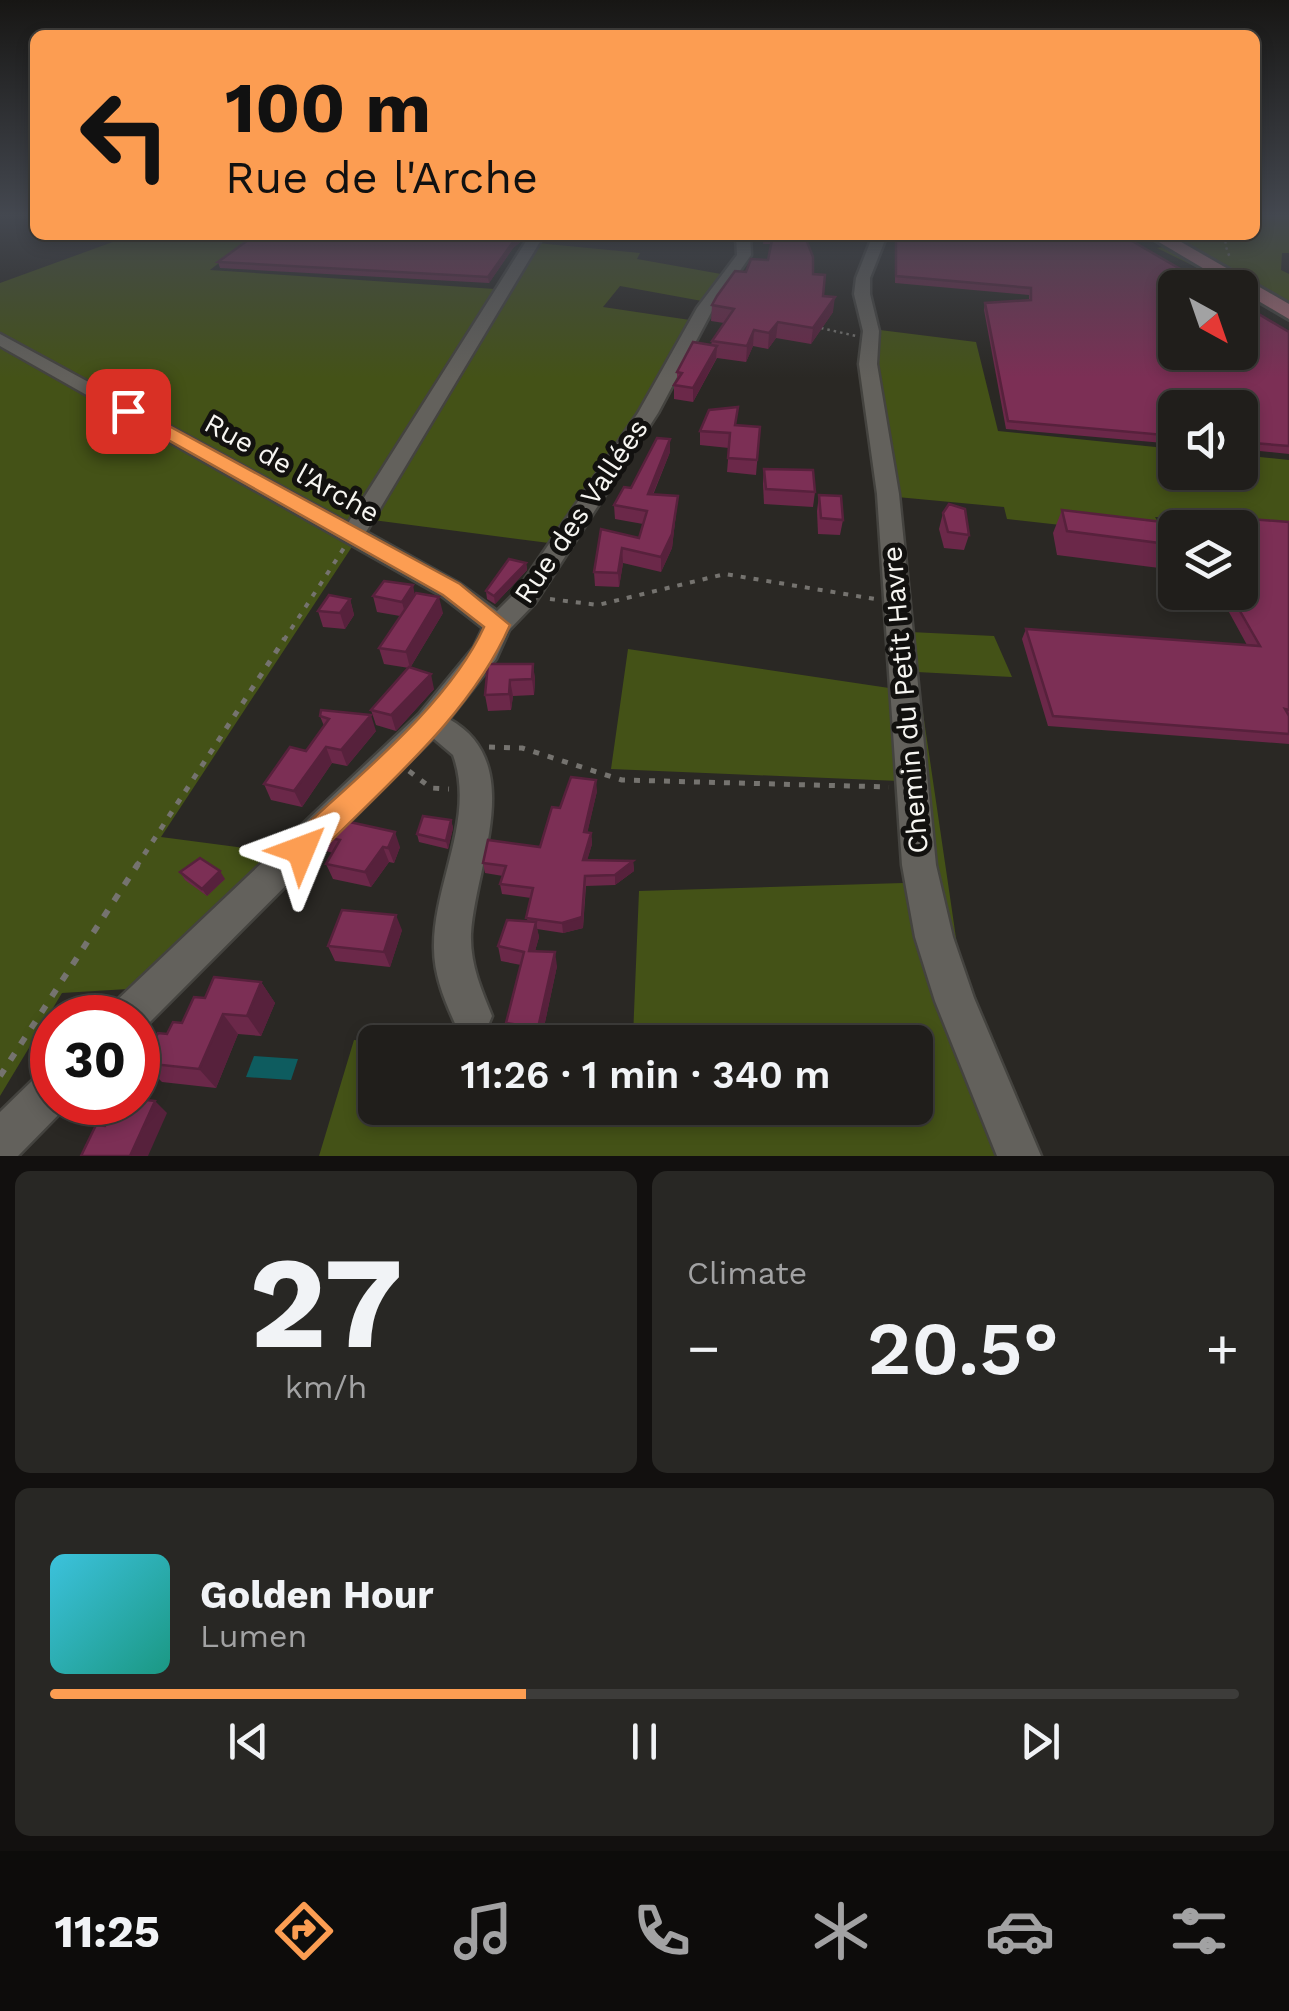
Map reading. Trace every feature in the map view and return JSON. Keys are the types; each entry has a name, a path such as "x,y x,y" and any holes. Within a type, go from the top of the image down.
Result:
{"main road":[{"path":"1258,294 1289,313"}],"street":[{"path":"352,536 516,270"},
{"name":"Rue des Vallées","path":"150,995 430,722 486,652 498,625 526,597 648,413 706,308 733,270"},
{"name":"Chemin du Petit Havre","path":"866,270 863,278 870,339 868,364 882,438 919,865 934,937 984,1077 1019,1156"},
{"name":"Rue de l'Arche","path":"0,339 452,590 498,625"},
{"path":"430,722 455,736 471,768 452,935 454,970 472,1016"},
{"path":"0,1143 30,1113"}],"path":[{"path":"807,326 870,339"},
{"path":"0,1076 352,536"},
{"path":"526,597 598,605 725,574 896,602"},
{"path":"396,756 431,788 471,768 483,747 522,748 622,780 706,778 914,788"}],"green space":[{"path":"36,270 210,270 511,290 522,270 698,270 721,274 702,301 620,286 603,307 690,320 641,409 549,543 373,520 363,530 161,837 275,852 128,989 30,995 30,1046 0,1096 0,283"},
{"path":"1202,270 1281,270 1289,274 1289,322 1258,298 1258,270"},
{"path":"880,330 976,342 998,431 1158,447 1158,490 1258,490 1258,457 1289,460 1289,524 1258,522 1258,510 1158,510 1158,536 1007,519 1004,507 897,497 875,365"},
{"path":"889,631 994,636 1012,677 917,672 960,965 1039,1156 319,1156 354,1040 358,1040 358,1125 933,1125 933,1025 633,1025 639,891 903,883 899,781 611,769 628,649 889,688"}],"water":[{"path":"254,1056 298,1059 291,1080 246,1077"}],"building":[{"path":"361,270 493,270 488,277"},
{"path":"813,270 813,274 825,275 823,296 835,297 813,328 778,322 769,333 754,330 747,346 712,341 734,309 712,305 735,271"},
{"path":"896,270 1182,270 1158,270 1158,370 1258,370 1258,314 1289,332 1289,446 1258,443 1258,390 1158,390 1158,434 1008,421 985,303 1031,300 1031,288 896,276"},
{"path":"693,342 717,346 693,388 674,385 682,373 677,372"},
{"path":"738,407 735,425 760,427 757,460 728,458 730,433 700,431 709,410"},
{"path":"657,438 670,439 648,494 678,496 672,534 661,557 622,548 618,573 594,572 601,529 639,538 647,511 614,505 624,487 631,488"},
{"path":"764,469 813,470 815,492 766,489"},
{"path":"819,495 841,496 843,520 821,518"},
{"path":"949,504 965,509 969,535 948,532 943,513"},
{"path":"1062,510 1158,521 1158,543 1067,531"},
{"path":"1258,520 1289,522 1289,710 1285,709 1289,734 1053,716 1026,629 1260,646 1239,610 1258,610"},
{"path":"509,559 526,563 494,596 486,591"},
{"path":"384,581 413,585 402,602 373,596"},
{"path":"416,593 439,597 406,652 379,648"},
{"path":"329,595 350,599 340,613 318,611"},
{"path":"488,664 533,664 532,679 510,680 509,694 485,695"},
{"path":"409,667 431,674 391,715 371,710"},
{"path":"321,710 371,715 341,750 326,747 294,791 264,784 290,747 306,751 329,719 320,716"},
{"path":"571,777 596,780 584,832 591,833 583,860 633,861 615,875 585,876 582,917 562,923 526,918 533,888 500,884 506,866 483,863 488,840 540,847 552,807 560,808"},
{"path":"423,816 451,820 446,841 417,834"},
{"path":"336,819 395,832 388,848 383,847 365,872 326,864 340,840 319,836"},
{"path":"200,858 220,871 202,889 180,872"},
{"path":"342,910 396,915 384,952 328,946"},
{"path":"507,920 536,922 529,951 555,952 539,1025 506,1023 524,952 498,946"},
{"path":"214,977 261,982 247,1016 223,1014 199,1069 160,1065 160,1033 167,1034 173,1022 182,1023 194,997 205,998"},
{"path":"96,1125 144,1125 130,1156 81,1156"}],"route":[{"path":"128,411 452,590 494,618 498,625 486,652 430,722 301,850"}]}
